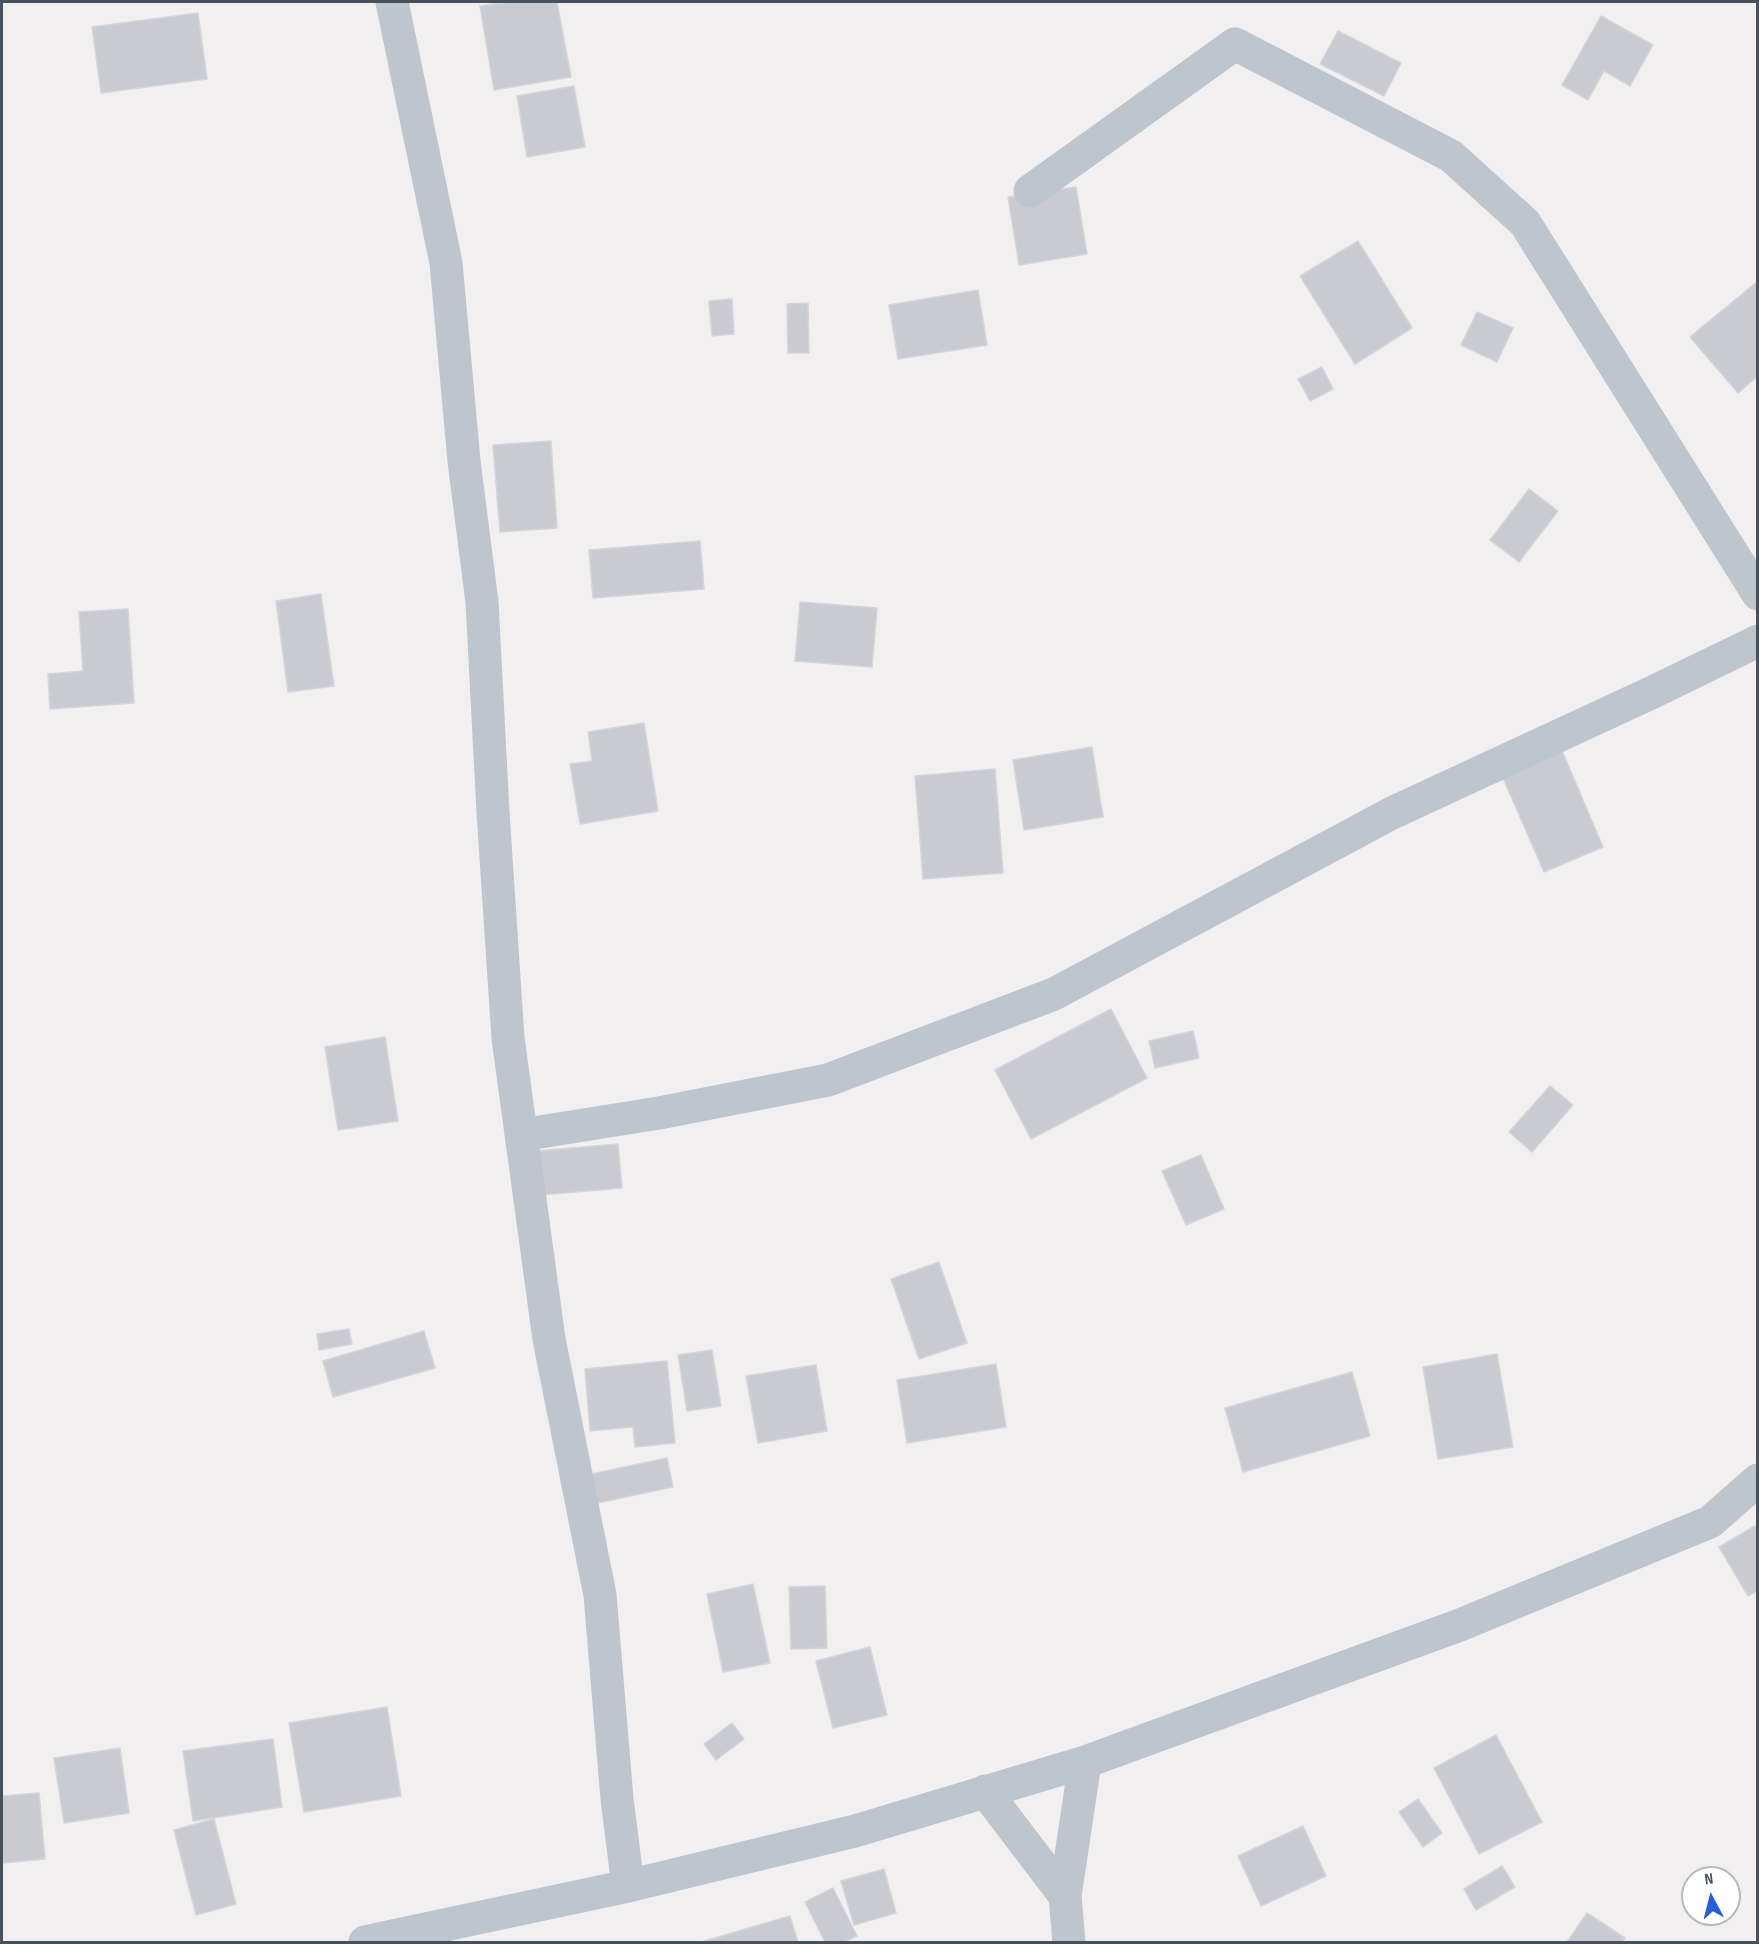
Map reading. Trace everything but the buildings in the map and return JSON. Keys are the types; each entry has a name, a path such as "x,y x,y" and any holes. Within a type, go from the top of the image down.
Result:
{"street":[{"path":"392,2 446,263 465,461 482,602 507,1026 549,1339 600,1595 617,1799 628,1886"},
{"path":"1030,191 1235,44 1451,156 1525,223 1758,594"},
{"path":"521,1135 659,1113 828,1080 1054,994 1392,813 1758,641"},
{"path":"365,1942 628,1886 855,1831 1084,1762 1460,1625 1710,1522 1758,1480"},
{"path":"1069,1942 1065,1896 1084,1762"},
{"path":"985,1791 1065,1896"}]}
